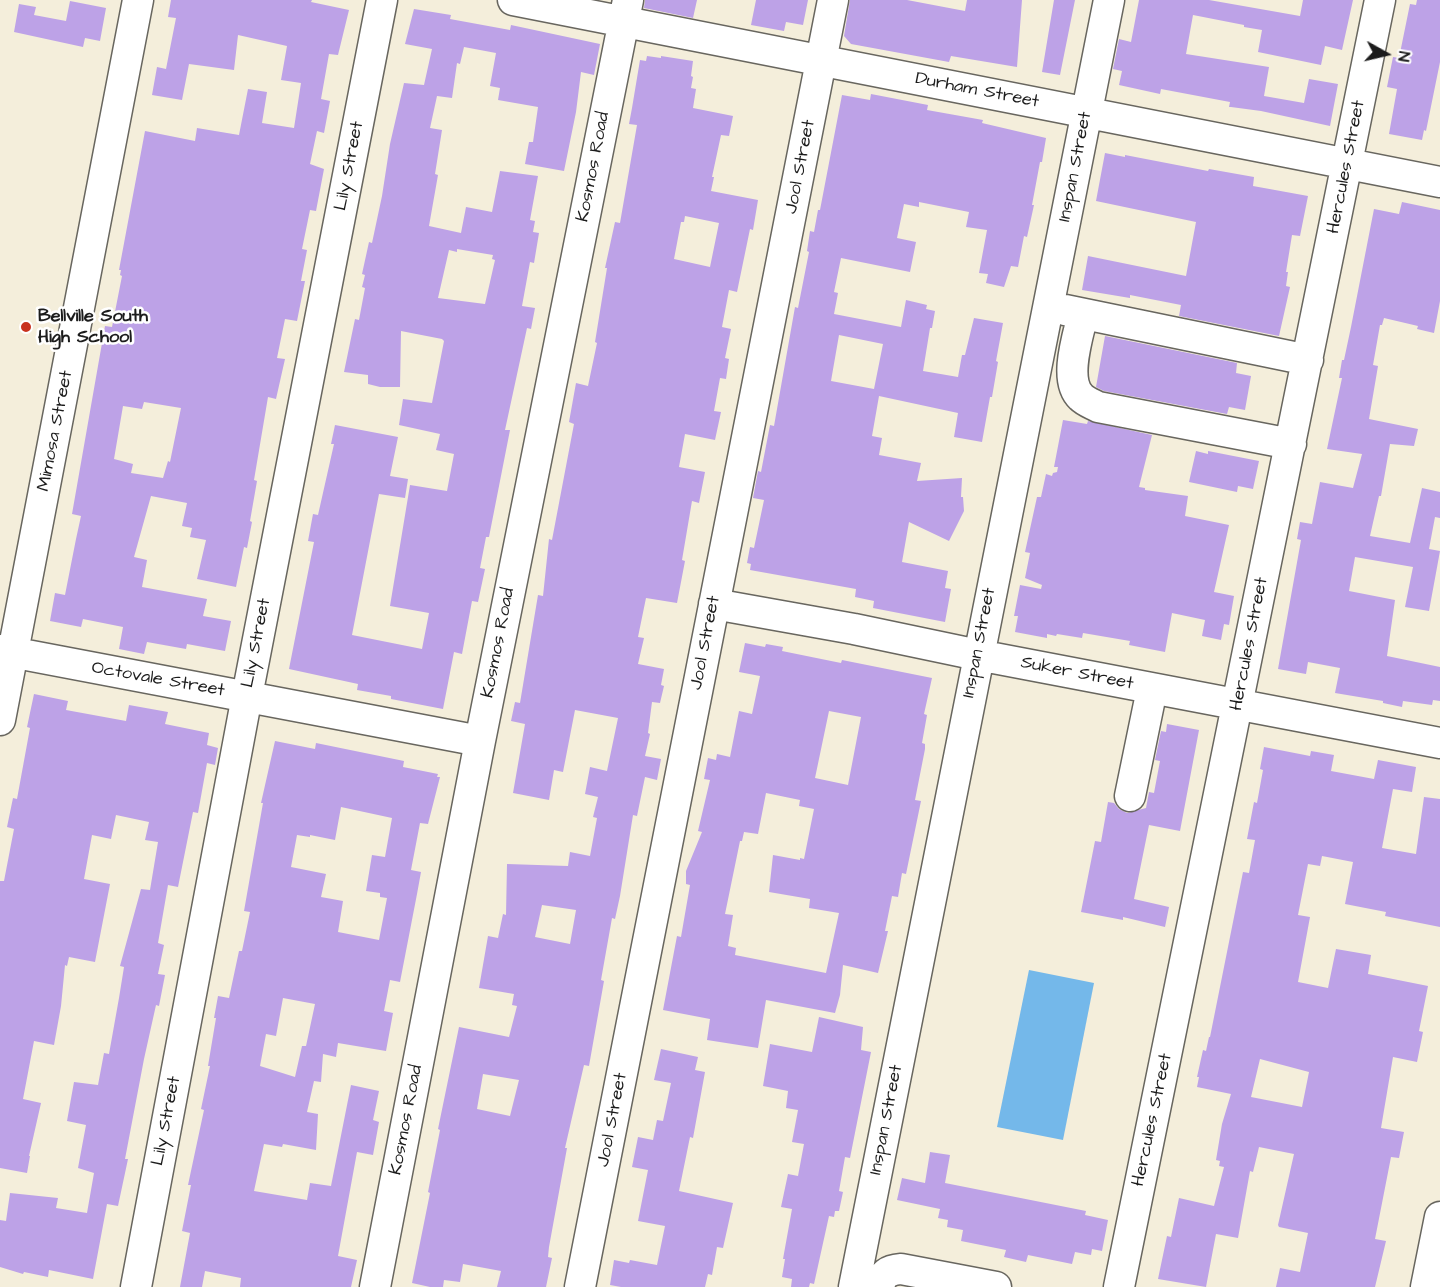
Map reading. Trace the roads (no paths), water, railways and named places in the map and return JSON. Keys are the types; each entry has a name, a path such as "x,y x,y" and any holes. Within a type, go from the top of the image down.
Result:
{"street":[{"name":"Mimosa Street","path":"0,720 7,652 138,0"},
{"name":"Lily Street","path":"136,1287 247,696 382,0"},
{"name":"Durham Street","path":"513,0 626,11 822,61 1087,111 1440,182"},
{"name":"Jool Street","path":"580,1287 834,0"},
{"name":"Inspan Street","path":"854,1287 1109,0"},
{"name":"Hercules Street","path":"1119,1287 1380,0"},
{"name":"Kosmos Road","path":"375,1287 480,741 626,11"},
{"path":"1048,307 1308,360"},
{"path":"1083,314 1072,370 1076,390 1088,402 1098,407 1291,444"},
{"name":"Suker Street","path":"714,604 1440,743"},
{"name":"Octovale Street","path":"7,652 480,741"},
{"path":"1130,796 1152,689"},
{"path":"1426,1287 1440,1217"},
{"path":"879,1287 882,1276 888,1271 901,1269 991,1287"}],"water":[{"path":"1029,970 1094,983 1063,1140 997,1127"}],"place":[{"name":"Bellville South High School","path":"26,327"}]}
